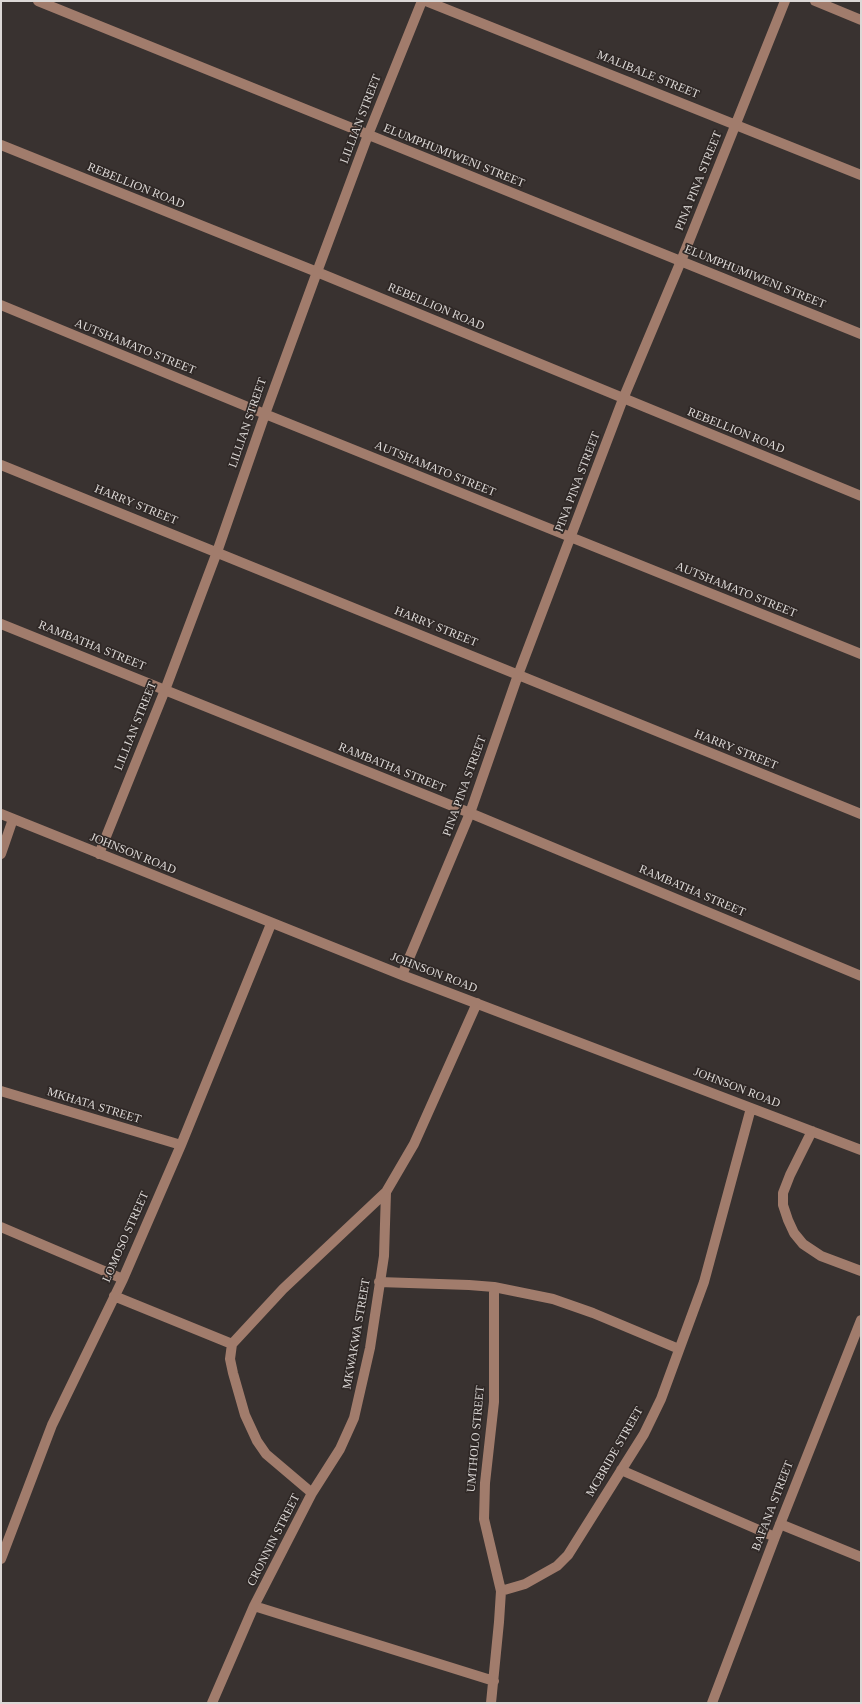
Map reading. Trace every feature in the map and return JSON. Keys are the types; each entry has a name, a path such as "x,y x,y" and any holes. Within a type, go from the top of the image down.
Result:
{"street":[{"name":"ELUMPHUMIWENI STREET","path":"38,1 861,334"},
{"name":"LILLIAN STREET","path":"99,854 165,690 217,552 265,414 368,135 422,1"},
{"name":"MALIBALE STREET","path":"426,1 861,175"},
{"name":"PINA PINA STREET","path":"402,975 470,813 518,675 623,399 681,261 785,1"},
{"path":"815,1 861,20"},
{"name":"REBELLION ROAD","path":"1,146 317,272 861,496"},
{"name":"AUTSHAMATO STREET","path":"1,305 570,538 861,654"},
{"name":"HARRY STREET","path":"1,465 861,814"},
{"name":"RAMBATHA STREET","path":"1,624 470,813 861,976"},
{"name":"JOHNSON ROAD","path":"1,814 271,924 861,1150"},
{"path":"1,854 13,818"},
{"name":"LOMOSO STREET","path":"1,1559 52,1425 122,1279 180,1145 271,924"},
{"name":"MKWAKWA STREET","path":"232,1344 283,1289 386,1192 414,1144 477,1003"},
{"name":"MKHATA STREET","path":"1,1091 180,1145"},
{"name":"MCBRIDE STREET","path":"501,1591 525,1584 557,1566 571,1549 644,1434 657,1406 704,1282 751,1108"},
{"path":"812,1131 790,1175 783,1193 783,1205 788,1220 794,1233 803,1244 821,1256 861,1272"},
{"name":"MKWAKWA STREET","path":"312,1493 340,1449 354,1418 370,1348 384,1256 386,1192"},
{"path":"1,1227 122,1279"},
{"path":"379,1282 469,1284 494,1287 553,1299 587,1310 679,1349"},
{"name":"UMTHOLO STREET","path":"494,1287 494,1402 485,1483 484,1519 501,1591"},
{"path":"114,1296 232,1344"},
{"name":"BAFANA STREET","path":"712,1703 780,1524 861,1320"},
{"name":"CRONNIN STREET","path":"212,1703 254,1606 312,1493 266,1454 257,1441 245,1415 233,1372 230,1359 232,1344"},
{"path":"621,1470 775,1537"},
{"path":"780,1524 861,1557"},
{"path":"491,1703 501,1591"},
{"path":"254,1606 494,1682"}]}
